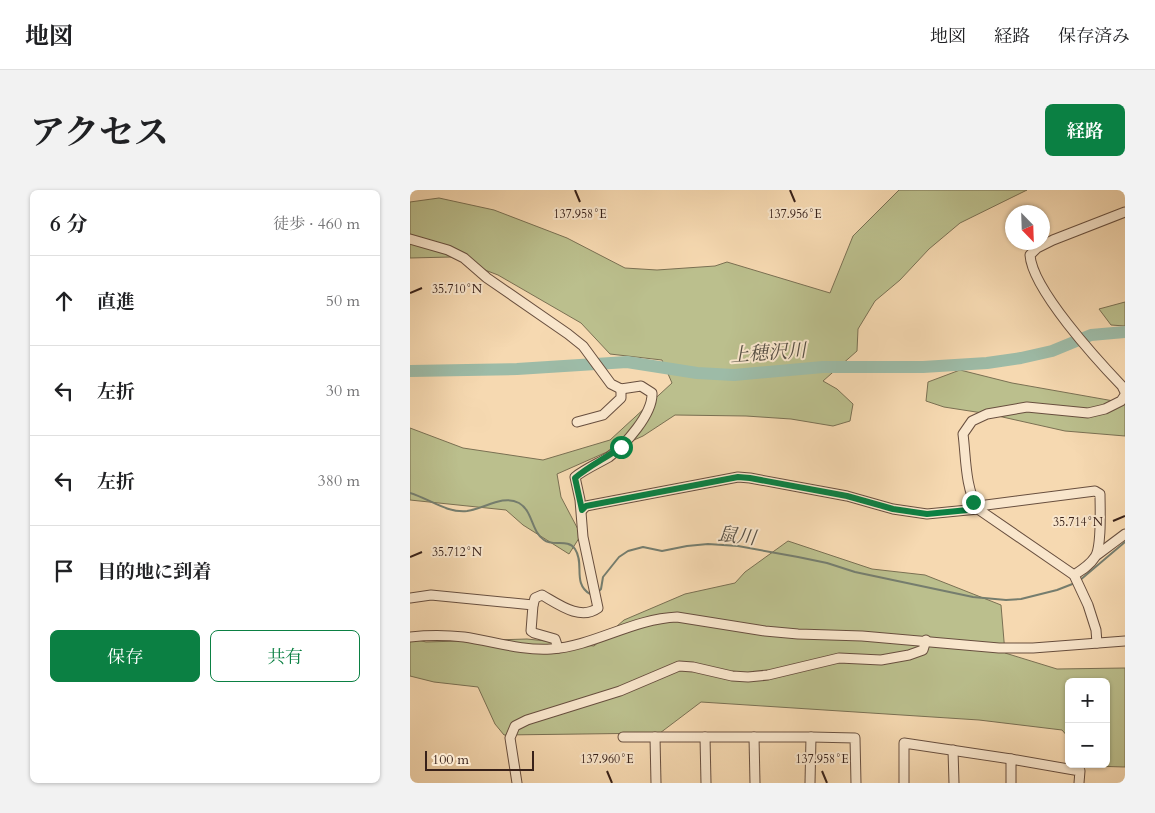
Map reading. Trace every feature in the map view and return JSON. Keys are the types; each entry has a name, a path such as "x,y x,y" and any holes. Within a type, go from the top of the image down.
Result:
{"street":[{"path":"1097,643 1096,630 1088,605 1075,576 978,509 973,502 963,434 972,421 988,414 1027,407 1088,412 1105,409 1121,401 1125,394 1122,386 1093,356 1053,304 1036,275 1030,255 1037,248 1053,240 1125,212"},
{"path":"410,239 448,250 464,258 487,278 583,346 611,384 621,389 641,386 652,393 650,408 621,447 575,478 582,510 583,537 598,608 594,611 580,612 568,610 542,595 536,598 533,605 530,631 556,639 558,648"},
{"path":"577,422 603,415 621,398 621,389"},
{"path":"582,510 586,506 738,477 847,496 893,509 927,514 978,509 986,505 1095,491 1100,494 1101,516 1097,555"},
{"path":"1075,576 1090,564 1097,555 1125,534"},
{"path":"410,598 431,595 533,605"},
{"path":"410,637 463,637 538,649 558,648 578,644 636,623 677,616 765,631 926,640 999,648 1033,648 1125,641"},
{"path":"517,783 510,738 511,731 515,726 527,720 620,691 673,668 693,667 732,676 768,675 840,658 880,660 909,656 922,650 926,640"},
{"path":"810,783 811,736"},
{"path":"623,737 811,736 855,738 856,783"},
{"path":"655,737 656,783"},
{"path":"705,737 706,783"},
{"path":"754,737 755,783"},
{"path":"904,783 904,743 1011,759 1080,772 1079,783"},
{"path":"953,750 954,783"},
{"path":"1011,759 1011,783"}],"green space":[{"path":"899,190 1027,190 960,223 929,249 900,280 875,301 858,329 857,351 823,381 837,389 853,404 850,421 833,426 791,419 675,415 643,436 557,474 561,497 581,535 569,554 523,525 506,510 410,500 410,428 463,448 543,460 610,440 672,383 662,360 610,354 581,323 498,275 451,257 410,258 410,202 439,198 494,210 567,238 625,268 657,270 715,266 727,262 830,293 853,236"},
{"path":"1125,302 1125,326 1111,325 1099,309"},
{"path":"960,370 1012,383 1125,403 1125,436 1065,431 989,414 944,407 926,401 928,382"},
{"path":"788,541 872,569 925,575 1001,605 1005,653 1057,669 1125,668 1125,767 1110,767 1110,678 1065,678 1065,733 1062,730 979,720 701,702 660,733 504,735 495,724 478,687 434,682 410,676 410,638 426,642 527,639 594,646 624,620 685,594 735,583 745,572"}],"waterway":[{"name":"上穂沢川","path":"410,371 517,369 627,362 697,373 734,375 823,367 923,367 987,363 1021,358 1052,351 1091,335 1125,332"},
{"name":"鼠川","path":"410,493 445,508 459,511 473,510 507,500 519,503 527,511 537,532 544,540 552,543 568,544 575,549 578,555 581,584 590,594 593,593"},
{"name":"鼠川","path":"1079,581 1125,542"},
{"name":"鼠川","path":"598,592 601,589 603,577 619,557 628,551 643,547 662,551 708,544 738,546 798,557 827,563 855,572 973,597 1006,600 1021,599 1057,590 1075,583"}],"route":[{"path":"621,447 575,478 582,510 586,506 738,477 847,496 893,509 927,514 978,509 973,502"}]}
